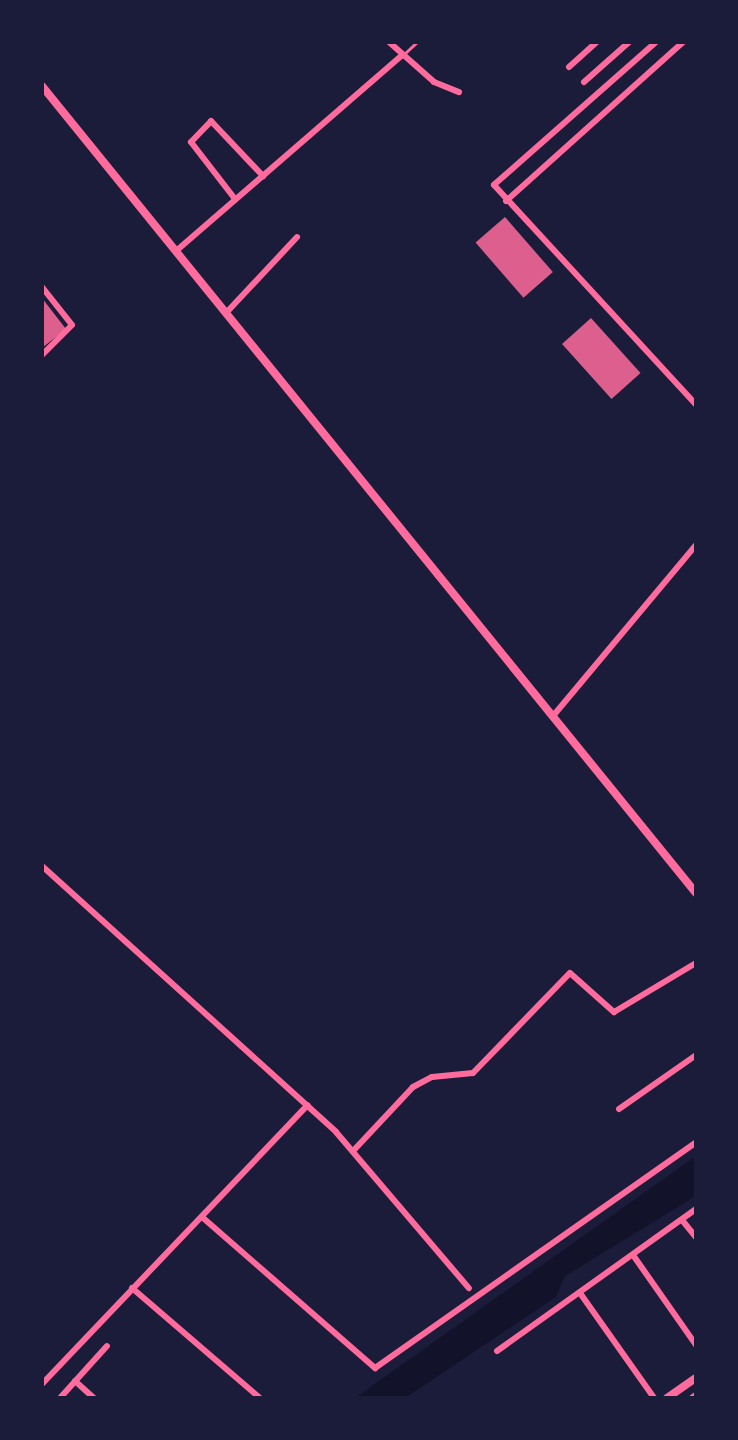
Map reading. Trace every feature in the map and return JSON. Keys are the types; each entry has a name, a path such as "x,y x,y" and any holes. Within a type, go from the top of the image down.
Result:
{"street":[{"path":"389,42 402,55 459,92"},
{"path":"569,67 597,42"},
{"path":"584,82 629,42"},
{"path":"656,42 494,185 696,405"},
{"path":"506,201 683,42"},
{"path":"176,251 402,55"},
{"path":"42,86 696,893"},
{"path":"235,199 191,142 211,121 263,176"},
{"path":"226,313 297,237"},
{"path":"42,287 72,325 42,355"},
{"path":"553,716 696,545"},
{"path":"42,866 354,1150 469,1288"},
{"path":"354,1150 413,1087 432,1077 473,1073 570,973 614,1012 696,963"},
{"path":"619,1109 696,1055"},
{"path":"42,1384 308,1105"},
{"path":"202,1217 375,1368 696,1142"},
{"path":"497,1351 696,1209"},
{"path":"682,1220 696,1237"},
{"path":"633,1255 696,1345"},
{"path":"132,1288 260,1398"},
{"path":"580,1293 654,1398"},
{"path":"60,1398 107,1346"},
{"path":"667,1398 696,1378"},
{"path":"75,1381 94,1398"}],"lane":[{"path":"402,55 417,42"}],"shaded area":[{"path":"696,1156 696,1196 565,1276 556,1297 405,1398 355,1398"}],"building":[{"path":"505,217 553,272 523,298 476,243"},
{"path":"42,298 66,329 42,348"},
{"path":"591,318 641,373 612,399 562,344"}]}
